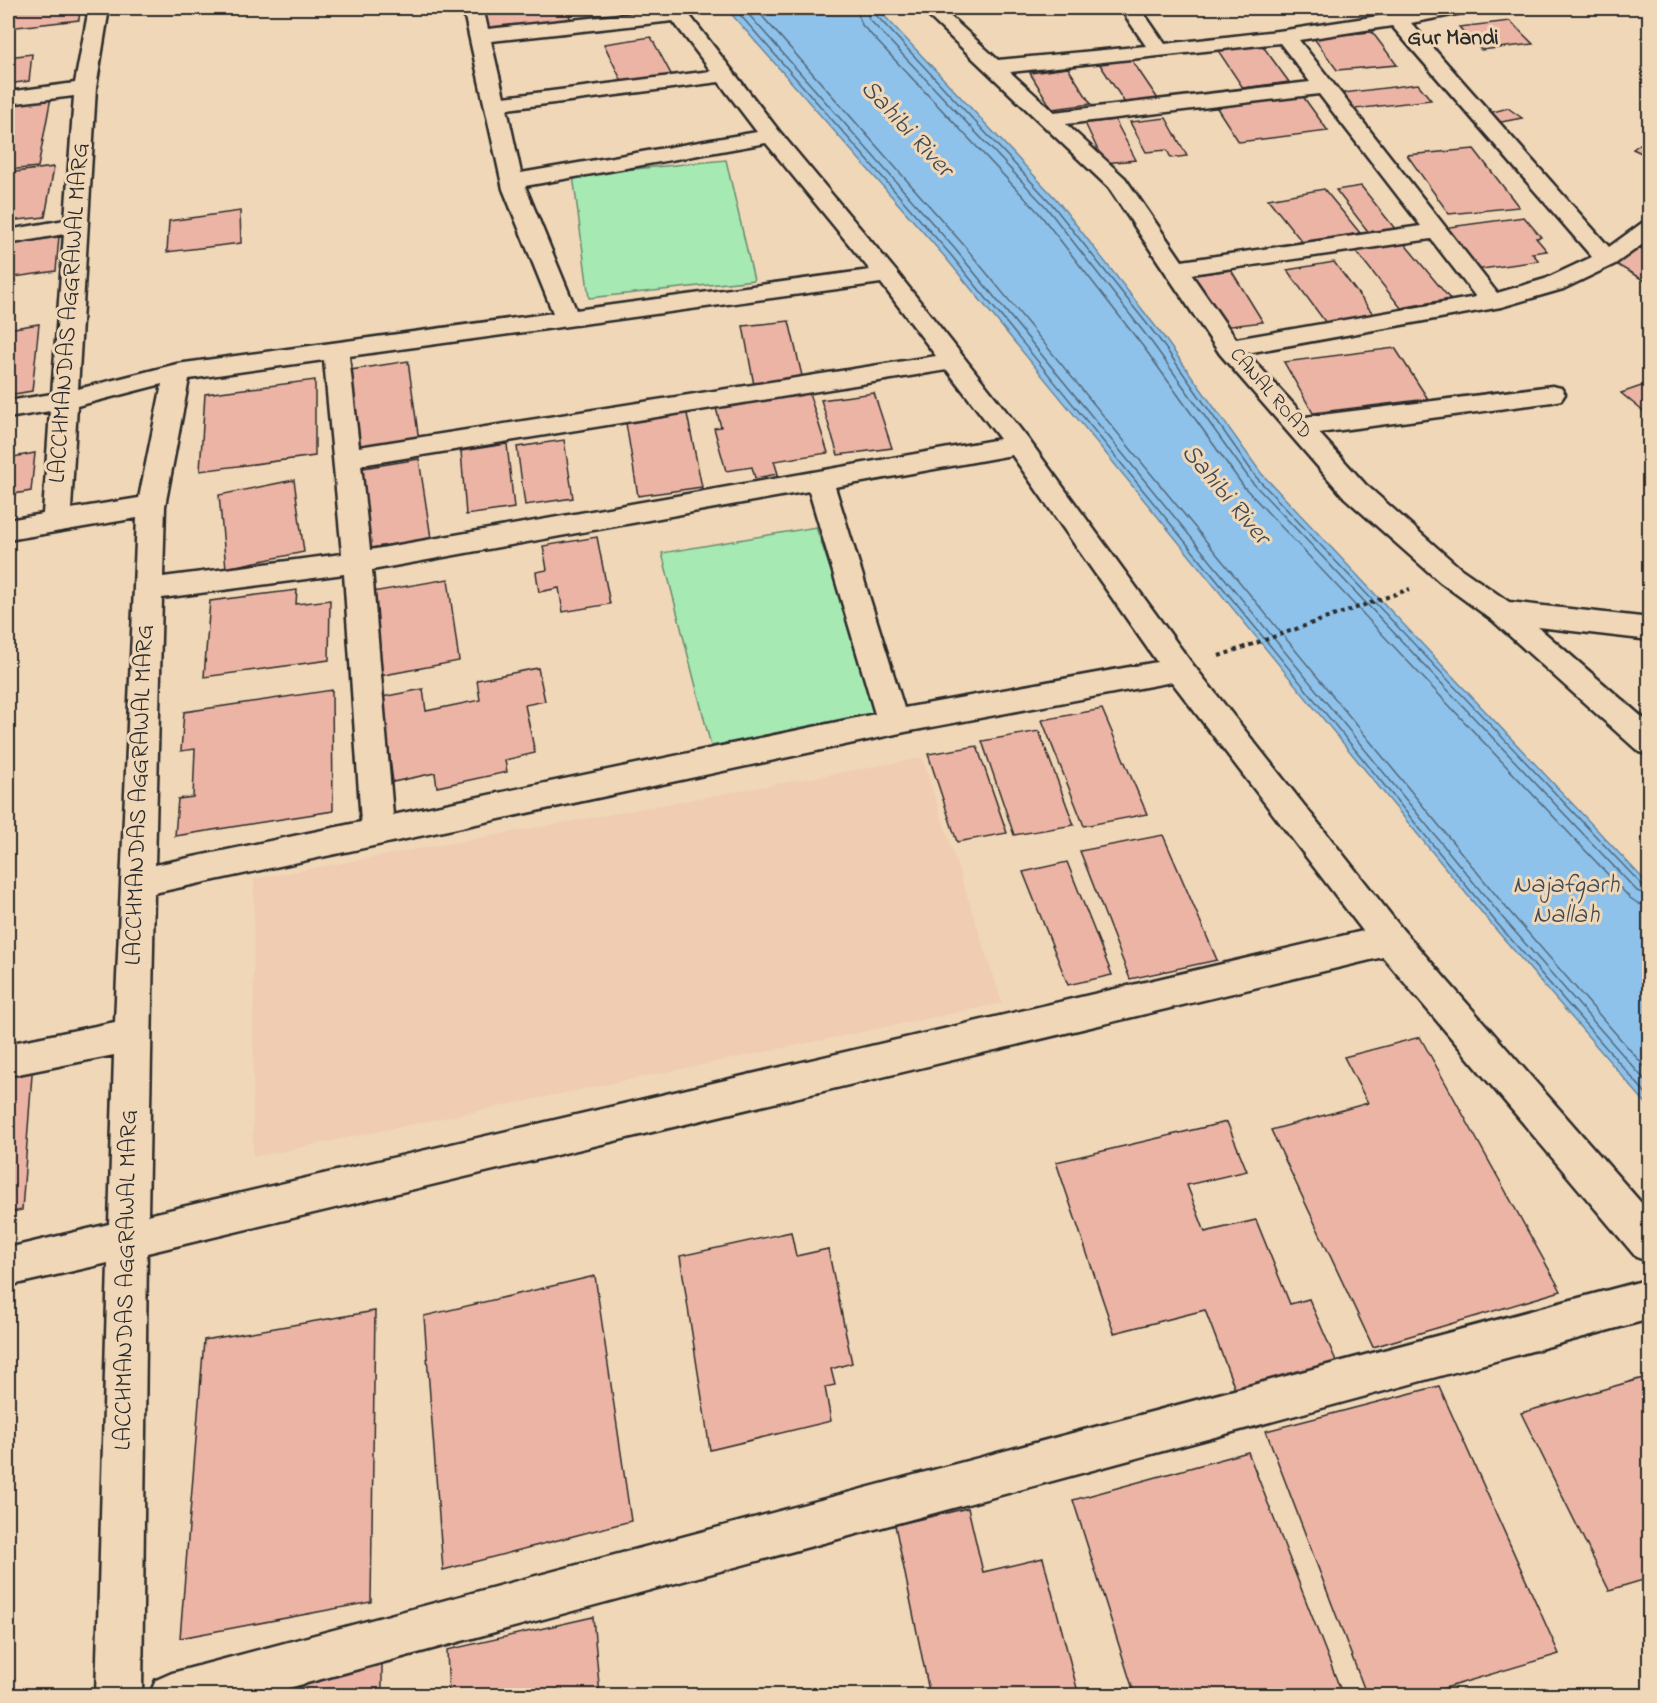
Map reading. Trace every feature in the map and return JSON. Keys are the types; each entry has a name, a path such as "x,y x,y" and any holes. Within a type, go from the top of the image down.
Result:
{"street":[{"name":"LACCHMANDAS AGGRAWAL MARG","path":"99,8 85,88 56,521 151,506 136,883 119,1695"},
{"path":"473,8 512,181 568,319"},
{"name":"CANAL ROAD","path":"930,8 1118,183 1229,348 1355,490 1450,574 1502,612 1650,743"},
{"path":"1130,8 1159,50"},
{"path":"994,67 1286,37 1460,8"},
{"path":"480,36 677,11 771,136 887,275 1019,445 1179,669 1390,940 1650,1243"},
{"path":"1397,20 1607,259"},
{"path":"1286,37 1492,302"},
{"path":"495,104 725,75"},
{"path":"1051,119 1324,87"},
{"path":"8,98 85,88"},
{"path":"512,181 771,136"},
{"path":"8,237 76,225"},
{"path":"1229,348 1492,302 1554,284 1607,259 1650,228"},
{"path":"1176,269 1436,231"},
{"path":"8,409 63,401 177,372 887,275"},
{"path":"336,351 357,562 378,832"},
{"path":"345,458 954,361"},
{"path":"151,506 177,372"},
{"path":"1298,428 1552,394"},
{"path":"147,590 357,562 1019,445"},
{"path":"819,480 893,723"},
{"path":"8,530 56,521"},
{"path":"1502,612 1650,629"},
{"path":"136,883 893,723 1179,669"},
{"path":"8,1267 1390,940"},
{"path":"8,1060 132,1035"},
{"path":"172,1695 1650,1299"}],"path":[{"path":"1223,654 1387,598"}],"shaded area":[{"path":"922,758 1002,1003 253,1157 254,879"}],"green space":[{"path":"726,160 754,280 589,298 573,175"},
{"path":"816,527 879,713 711,746 662,553"}],"water":[{"name":"Najafgarh Nallah","path":"726,8 877,8 1056,199 1163,336 1261,473 1649,885 1649,1107 1492,925 945,257"}],"building":[{"path":"8,8 80,8 79,20 8,28"},
{"path":"481,8 567,8 571,21 487,32"},
{"path":"1510,21 1533,44 1481,50 1459,27"},
{"path":"1372,32 1397,65 1337,70 1313,37"},
{"path":"651,37 672,76 623,84 604,44"},
{"path":"1262,45 1289,82 1243,88 1217,49"},
{"path":"32,54 29,81 8,84 8,57"},
{"path":"1131,59 1158,99 1125,103 1099,63"},
{"path":"1068,68 1091,104 1052,109 1030,73"},
{"path":"1418,84 1431,100 1355,109 1343,93"},
{"path":"1302,95 1328,131 1239,142 1215,105"},
{"path":"51,97 38,167 8,170 8,102"},
{"path":"1508,108 1522,118 1496,123 1485,114"},
{"path":"1166,118 1187,156 1171,158 1167,150 1146,152 1130,122"},
{"path":"1115,120 1136,160 1104,163 1085,123"},
{"path":"1650,137 1650,157 1633,149"},
{"path":"1474,149 1519,207 1449,214 1407,155"},
{"path":"54,167 45,217 8,221 8,173"},
{"path":"1361,186 1396,230 1370,234 1336,190"},
{"path":"1324,189 1360,233 1303,243 1268,199"},
{"path":"240,211 241,243 167,252 169,221"},
{"path":"1524,217 1541,237 1536,238 1547,251 1532,253 1539,261 1475,270 1442,228"},
{"path":"59,236 56,271 8,278 8,244"},
{"path":"1403,242 1450,299 1401,308 1355,250"},
{"path":"1650,243 1650,284 1614,263"},
{"path":"1334,262 1374,315 1326,323 1287,270"},
{"path":"1231,270 1263,322 1223,327 1193,275"},
{"path":"789,321 803,380 754,385 743,326"},
{"path":"39,324 32,391 8,395 8,329"},
{"path":"1395,348 1428,399 1313,413 1284,362"},
{"path":"408,361 419,441 358,451 351,370"},
{"path":"315,380 315,456 200,471 205,394"},
{"path":"1650,383 1650,417 1621,393"},
{"path":"808,390 828,453 774,461 778,474 755,478 752,467 726,471 714,428 721,427 716,408 755,402 754,398"},
{"path":"874,393 892,448 838,455 821,400"},
{"path":"686,409 702,487 638,496 625,417"},
{"path":"564,440 573,498 525,505 517,447"},
{"path":"507,444 514,508 466,515 461,451"},
{"path":"35,453 31,491 8,495 8,458"},
{"path":"419,459 431,538 366,549 357,469"},
{"path":"294,480 304,552 226,568 219,495"},
{"path":"597,537 610,604 563,612 559,588 539,592 536,572 547,570 543,546"},
{"path":"448,579 459,661 379,676 372,592"},
{"path":"297,590 296,604 330,600 329,660 204,677 210,601"},
{"path":"538,668 545,701 525,705 535,753 505,760 507,772 437,787 435,773 393,782 382,697 423,689 426,711 480,700 477,680"},
{"path":"332,690 333,811 175,836 178,799 193,797 195,749 181,751 184,712"},
{"path":"1102,709 1147,814 1084,826 1042,720"},
{"path":"1039,731 1074,825 1014,835 982,741"},
{"path":"977,746 1007,833 957,842 928,754"},
{"path":"1163,835 1217,960 1130,979 1080,851"},
{"path":"1067,862 1112,975 1068,985 1023,872"},
{"path":"1420,1037 1561,1291 1373,1347 1271,1130 1368,1103 1344,1057"},
{"path":"33,1061 22,1210 8,1213 8,1067"},
{"path":"1227,1122 1247,1171 1187,1185 1205,1232 1256,1220 1290,1304 1309,1299 1337,1363 1235,1389 1205,1310 1114,1333 1056,1162"},
{"path":"791,1232 796,1256 828,1249 852,1363 831,1369 835,1385 825,1387 831,1421 710,1450 680,1256"},
{"path":"595,1276 631,1521 443,1570 424,1316"},
{"path":"375,1311 371,1602 180,1638 204,1340"},
{"path":"1643,1378 1650,1389 1650,1578 1609,1590 1521,1413"},
{"path":"1439,1386 1559,1654 1418,1696 1367,1696 1266,1431"},
{"path":"1248,1452 1343,1696 1135,1696 1073,1500"},
{"path":"968,1508 983,1572 1043,1558 1079,1696 930,1696 895,1525"},
{"path":"593,1617 600,1696 449,1696 447,1650"},
{"path":"382,1662 382,1696 208,1696"}],"district":[{"name":"Gur Mandi","path":"1453,39"}],"water label":[{"name":"Sahibi River","path":"906,129"},
{"name":"Sahibi River","path":"1225,495"}]}
